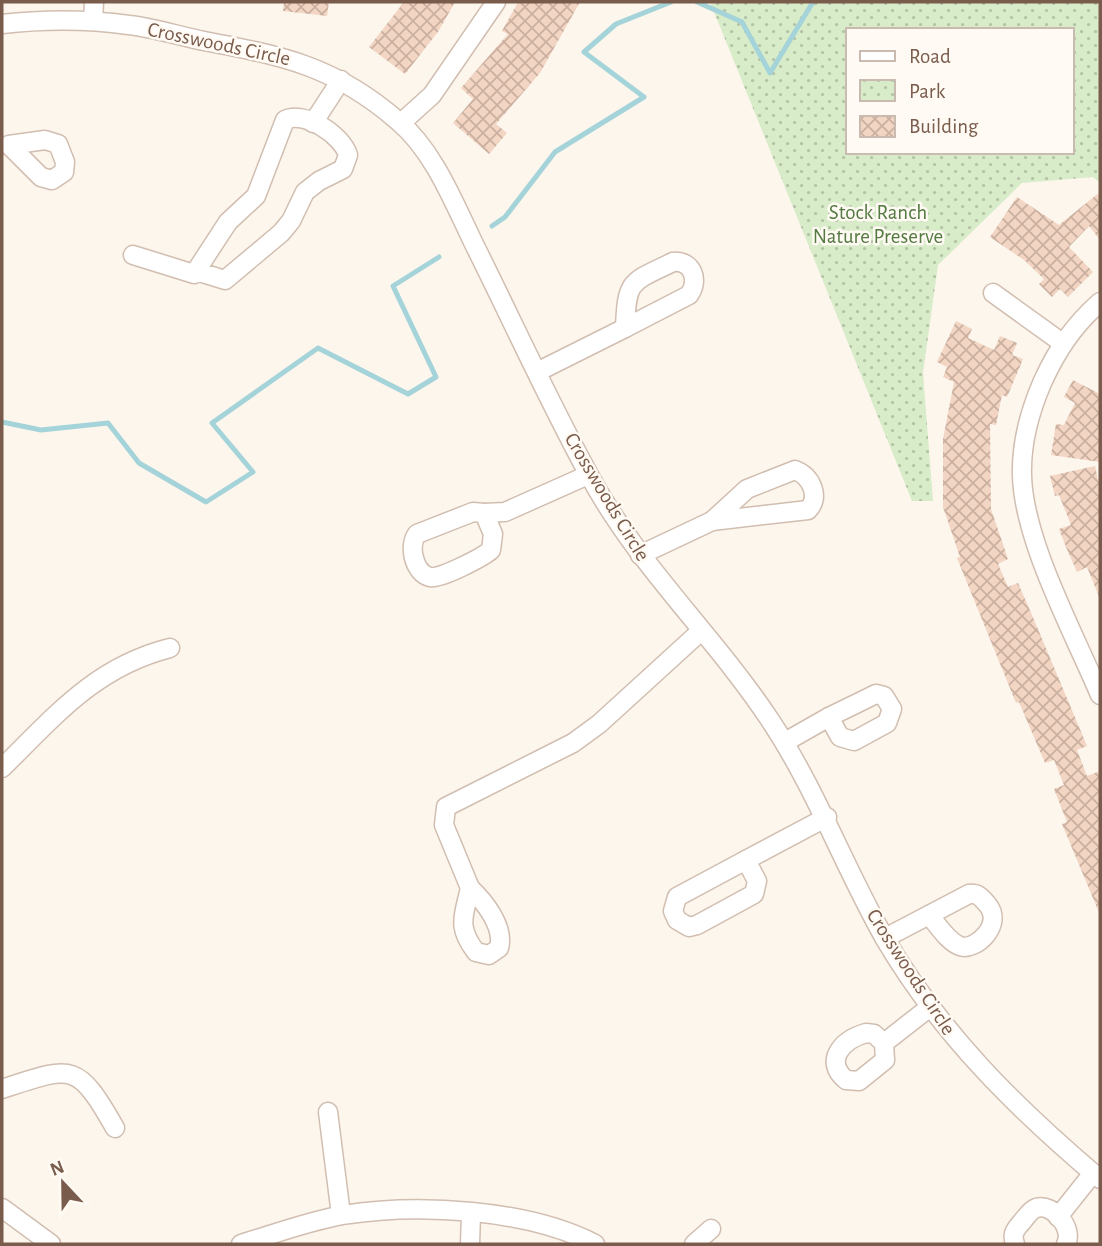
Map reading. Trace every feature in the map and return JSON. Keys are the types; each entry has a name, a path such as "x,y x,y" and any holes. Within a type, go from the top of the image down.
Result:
{"street":[{"path":"93,21 94,2"},
{"path":"401,123 432,95 496,2"},
{"name":"Crosswoods Circle","path":"2,24 41,20 132,25 267,52 295,60 341,80 401,123 444,185 588,475 640,555 757,699 785,741 827,817 885,938 930,1007 988,1078 1026,1116 1097,1176"},
{"path":"313,123 341,80"},
{"path":"134,255 194,274 228,222 256,196 285,120 298,116 313,123 346,148 348,155 344,169 318,181 305,192 291,221 281,233 225,280 196,271"},
{"path":"993,293 1061,342"},
{"path":"1100,302 1061,342 1033,404 1025,442 1022,476 1028,517 1036,540 1100,695"},
{"path":"537,372 625,328"},
{"path":"640,555 712,522 802,512 812,505 814,491 802,472 788,471 747,489 712,522"},
{"path":"484,513 494,541 486,554 438,577 427,576 421,572 411,546 417,534 461,515 484,513 505,512 588,475"},
{"path":"470,888 444,825 446,807 573,743 599,724 701,631"},
{"path":"2,768 78,693 100,676 125,662 170,648"},
{"path":"785,741 829,718"},
{"path":"746,859 757,881 754,894 697,925 689,927 677,920 673,911 677,897 746,859 827,817"},
{"path":"885,938 929,915"},
{"path":"884,1043 930,1007"},
{"path":"2,1089 50,1073 75,1076 93,1090 114,1128"},
{"path":"328,1112 341,1215"},
{"path":"1058,1217 1097,1176"},
{"path":"2,1208 41,1242"},
{"path":"1015,1244 1014,1233 1032,1210 1046,1209 1067,1226 1070,1235 1066,1244"},
{"path":"241,1244 341,1215 408,1210 471,1214 543,1225 595,1244"},
{"path":"470,1244 471,1214"},
{"path":"694,1244 711,1229"}],"green space":[{"name":"Stock Ranch Nature Preserve","path":"710,2 1100,2 1100,183 1093,177 1022,183 938,265 923,373 933,501 912,501"}],"building":[{"path":"284,2 329,2 327,16 283,11"},
{"path":"404,2 455,2 438,32 405,74 369,47"},
{"path":"518,2 580,2 540,73 496,124 507,133 489,154 453,123 473,99 461,88 508,34 502,31"},
{"path":"1100,192 1100,240 1089,226 1069,247 1093,272 1068,297 1060,289 1052,297 1039,284 1044,279 1024,260 990,237 1017,197 1059,225"},
{"path":"956,321 972,329 968,338 994,350 1000,336 1017,343 1012,355 1023,359 1007,397 1002,395 996,425 990,424 991,509 1008,559 998,564 1008,587 1018,583 1087,746 1077,750 1087,776 1100,771 1100,915 1062,824 1067,822 1054,789 1064,785 1054,760 1045,763 1019,702 1016,703 957,558 960,557 943,507 943,439 954,382 943,377 947,367 937,362"},
{"path":"1073,380 1100,394 1100,462 1051,455 1056,424 1064,425 1075,403 1064,397"},
{"path":"1095,466 1100,488 1100,599 1087,567 1077,572 1066,547 1059,529 1071,525 1059,495 1055,496 1050,476"}],"waterway":[{"path":"492,226 505,217 555,152 644,97 584,52 616,24 671,2"},
{"path":"697,2 742,22 770,73 813,2"},
{"path":"2,422 41,430 108,423 139,463 206,502 253,472 212,423 318,348 408,394 436,377 393,286 439,257"}]}
